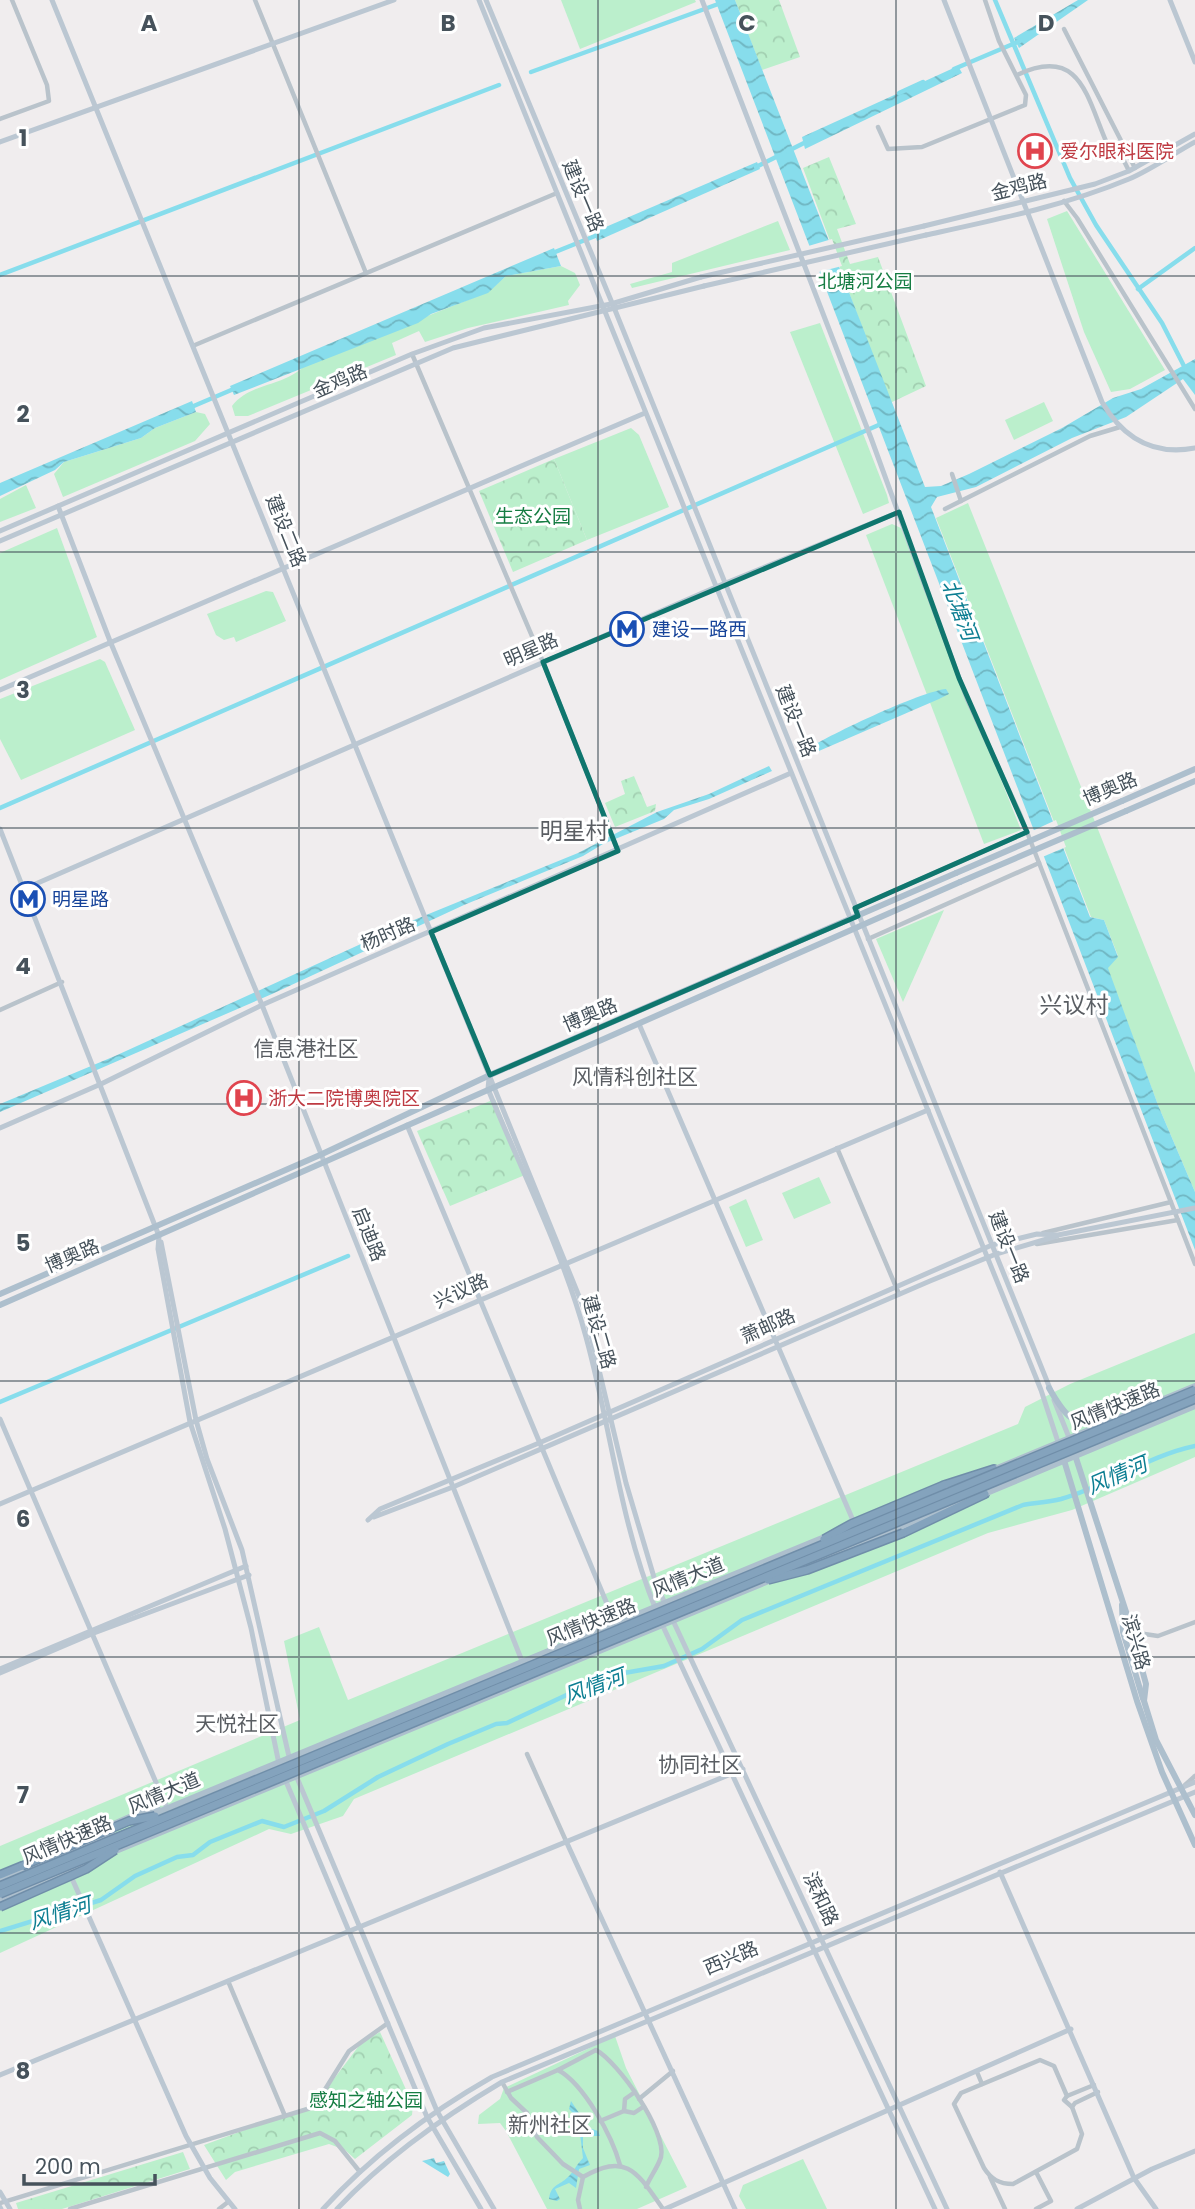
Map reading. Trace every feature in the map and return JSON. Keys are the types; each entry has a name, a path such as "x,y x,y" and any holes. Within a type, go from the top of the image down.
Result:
{"highway":[{"name":"风情快速路","path":"0,1884 168,1811 798,1554 1195,1388"},
{"name":"风情快速路","path":"0,1894 1195,1399"},
{"path":"798,1554 851,1524 944,1485 995,1469"},
{"path":"744,1586 807,1570 903,1533 985,1494"},
{"path":"0,1874 129,1821 168,1811"},
{"path":"0,1907 86,1868 129,1840"}],"main road":[{"name":"博奥路","path":"0,1294 320,1155 490,1074 1195,769"},
{"name":"博奥路","path":"0,1305 323,1164 491,1087 1195,781"},
{"path":"1049,1388 1068,1416 1079,1422 1094,1423 1126,1415"},
{"name":"风情大道","path":"0,1874 141,1812 168,1811 522,1661 1195,1388"},
{"name":"风情大道","path":"0,1900 956,1502 985,1494 1195,1406"},
{"name":"滨兴路","path":"1058,1442 1080,1506 1137,1701 1175,1802 1195,1845"},
{"name":"滨兴路","path":"1075,1455 1122,1599 1146,1684 1144,1701 1156,1740 1183,1787 1195,1815"},
{"path":"1122,1599 1122,1632 1144,1701"}],"street":[{"path":"0,119 48,101 47,85 12,0"},
{"name":"建设二路","path":"52,0 195,345 423,916 490,1074"},
{"path":"255,0 366,273"},
{"path":"0,142 394,0"},
{"name":"建设一路","path":"480,0 853,931 1041,1390 1058,1442"},
{"name":"建设一路","path":"486,0 615,310 1075,1455"},
{"path":"944,0 1102,402 1118,425 1138,441 1162,450 1195,447"},
{"path":"878,127 888,149 922,147 1025,105 1026,95 1007,60 985,0"},
{"path":"1170,0 1195,62"},
{"path":"704,6 865,422 967,699 1027,832 1195,1264"},
{"path":"1064,29 1132,170"},
{"path":"1017,75 1032,68 1062,66 1074,73 1109,148 1117,147 1132,170"},
{"name":"金鸡路","path":"0,531 412,354 484,328 611,304 701,277 1068,192 1132,170 1195,134"},
{"name":"金鸡路","path":"0,541 487,337 605,313 704,286 1027,212 1130,178 1195,142"},
{"path":"195,345 557,193"},
{"path":"1064,201 1171,367 1195,410"},
{"path":"412,354 543,663 618,851"},
{"path":"0,690 110,640 285,569 645,413"},
{"path":"945,509 960,499 1118,425"},
{"path":"952,476 960,499"},
{"name":"启迪路","path":"58,506 110,640 255,988 522,1661"},
{"name":"明星路","path":"24,889 724,583 899,512"},
{"name":"杨时路","path":"0,1128 101,1084 261,1003 431,932 791,774"},
{"path":"0,830 62,982 159,1236 158,1249 193,1421 239,1580 262,1672 278,1763 427,2116 481,2209"},
{"path":"855,908 1027,832"},
{"path":"867,939 1039,863"},
{"path":"0,1010 62,982"},
{"path":"639,1024 855,1525"},
{"path":"490,1074 491,1087"},
{"name":"建设二路","path":"491,1087 590,1324 639,1536 665,1603"},
{"name":"兴议路","path":"0,1504 393,1339 935,1106"},
{"path":"407,1125 615,1623"},
{"path":"837,1148 899,1294"},
{"path":"1037,1234 1171,1202"},
{"name":"萧邮路","path":"777,1343 992,1245 1037,1234 1058,1236 1195,1208"},
{"path":"368,1520 777,1343 996,1254 1037,1244 1178,1220"},
{"path":"1037,1244 1058,1236"},
{"name":"建设二路","path":"563,1264 585,1334 628,1526 655,1607"},
{"path":"0,1419 168,1811"},
{"path":"193,1421 249,1575 289,1759 437,2111 494,2209"},
{"path":"0,1671 246,1566"},
{"path":"93,1631 249,1575"},
{"name":"滨和路","path":"665,1603 947,2209"},
{"name":"滨和路","path":"655,1607 935,2209"},
{"path":"1131,1632 1158,1636 1195,1622"},
{"path":"527,1754 644,2011 674,2070 735,2209"},
{"path":"0,2075 743,1769"},
{"name":"西兴路","path":"1183,1787 1195,1776"},
{"name":"西兴路","path":"323,2209 360,2172 427,2116 501,2072 1195,1782"},
{"name":"西兴路","path":"337,2209 391,2160 442,2121 502,2082 1195,1794"},
{"path":"997,1866 1071,2029 1134,2178 1156,2209"},
{"path":"68,1871 191,2145 204,2168 235,2209"},
{"path":"228,1981 285,2116"},
{"path":"2,2205 314,2106 349,2051 388,2022"},
{"path":"581,2176 605,2165 620,2165 634,2172 664,2209 890,2112 1071,2029"},
{"path":"507,2092 596,2050 606,2056 635,2092 659,2138 661,2156 646,2187"},
{"path":"1005,2209 954,2104 961,2093 1040,2060 1054,2066 1068,2096"},
{"path":"558,2070 569,2076 600,2121 615,2147 620,2165"},
{"path":"639,2099 674,2070"},
{"path":"976,2072 982,2084"},
{"path":"502,2082 507,2092 527,2113 537,2137 570,2170 581,2176"},
{"path":"989,2176 1003,2184 1013,2184 1077,2149 1082,2134 1073,2108 1064,2100 1094,2084"},
{"path":"624,2111 625,2099 635,2092"},
{"path":"1073,2108 1075,2103 1098,2092"},
{"path":"600,2121 624,2111 634,2113 643,2107"},
{"path":"70,2209 320,2133 335,2141 360,2172"},
{"path":"1076,2209 1134,2178 1195,2151"},
{"path":"1036,2172 1051,2201 1036,2209"},
{"path":"580,2209 581,2176"},
{"path":"0,2192 2,2205"},
{"path":"219,2209 228,2202"},
{"path":"2,2205 10,2209"}],"highlighted area":[{"path":"899,512 959,678 1027,832 855,908 858,916 490,1075 431,932 618,851 543,662"}],"green space":[{"path":"561,0 695,0 696,2 580,49"},
{"path":"735,0 779,0 800,57 762,70"},
{"name":"北塘河公园","path":"829,157 856,224 837,229 850,264 878,257 926,386 890,403 803,168"},
{"path":"1067,211 1165,370 1130,389 1111,392 1084,332 1047,219"},
{"path":"778,221 790,250 632,288 630,284 672,272 672,263"},
{"path":"561,266 575,273 580,285 568,301 569,305 468,328 425,342 419,331 392,343 396,355 248,416 235,416 232,406 240,398 258,388 289,377 306,364 488,292 506,276"},
{"path":"820,323 889,503 863,514 790,332"},
{"path":"1044,402 1053,421 1014,440 1005,420"},
{"path":"196,412 205,414 210,424 195,441 63,497 54,474 64,462 141,438 155,428"},
{"path":"631,428 639,435 669,507 587,540 554,459"},
{"name":"生态公园","path":"554,459 587,540 513,572 479,491"},
{"path":"26,485 36,508 0,522 0,499"},
{"path":"968,503 1195,1073 1195,1192 1158,1105 1107,968 1118,956 1104,920 1091,917 936,518"},
{"path":"892,524 901,528 1021,830 984,844 866,535"},
{"path":"57,528 97,637 0,680 0,553"},
{"path":"266,591 273,592 286,621 236,642 234,637 224,640 216,635 207,614"},
{"path":"100,659 105,662 135,730 21,780 0,739 0,699"},
{"path":"634,776 647,807 656,804 655,811 615,827 605,803 625,794 621,781"},
{"path":"944,910 903,1002 876,939"},
{"path":"495,1099 525,1175 450,1206 417,1131"},
{"path":"819,1177 831,1203 794,1219 782,1193"},
{"path":"746,1199 763,1240 746,1247 729,1207"},
{"path":"1195,1333 1195,1457 1072,1510 988,1533 354,1799 343,1816 291,1834 269,1829 0,1953 0,1846 300,1720 284,1641 319,1627 348,1700 1018,1424 1025,1407 1070,1384"},
{"name":"感知之轴公园","path":"380,2032 413,2105 412,2115 355,2159 345,2150 329,2144 235,2172 226,2180 204,2145 315,2104 361,2043"},
{"path":"615,2036 626,2068 687,2187 637,2209 547,2209 506,2131 500,2123 478,2124 479,2115 500,2099 504,2088"},
{"path":"183,2152 190,2169 62,2209 18,2209 16,2203"},
{"path":"803,2159 827,2209 746,2209 739,2196 743,2185"}],"water":[{"name":"北塘河","path":"715,0 735,0 925,487 941,486 969,474 1062,428 1113,398 1141,389 1195,359 1195,395 1183,379 1126,417 1072,438 976,487 937,497 931,507 1090,917 1104,920 1118,957 1108,968 1158,1105 1195,1192 1195,1250"},
{"path":"1078,0 1088,0 1019,48 1014,38"},
{"path":"958,66 962,73 805,149 802,137"},
{"path":"757,162 760,169 597,241 594,232"},
{"path":"554,248 561,266 506,276 488,293 234,395 230,386"},
{"path":"192,401 196,412 155,428 141,438 64,462 55,470 0,496 0,483"},
{"path":"946,689 949,694 939,699 805,757 803,752 851,726 895,706"},
{"path":"769,766 772,771 709,799 674,810 664,819 603,844 583,856 464,905 272,994 0,1112 0,1104 115,1056 409,922 578,853 657,812 709,794"},
{"path":"571,2101 589,2128 598,2131 600,2136 583,2136 583,2148 590,2165 579,2169 576,2188 569,2183 555,2189 560,2199 557,2201 549,2199 552,2190 570,2176 583,2158 578,2118 569,2109"},
{"path":"434,2158 436,2163 444,2161 450,2174 448,2177 422,2161"}],"pier":[{"path":"832,239 842,266 815,273 805,247"},
{"path":"1056,820 1066,847 1040,858 1030,832"}],"waterway":[{"path":"995,0 1070,178 1096,225 1162,323 1185,368"},
{"path":"531,72 721,3"},
{"path":"954,69 1020,41"},
{"path":"899,93 923,82"},
{"path":"0,275 499,85"},
{"path":"788,151 808,141"},
{"path":"756,167 780,155"},
{"path":"550,254 600,234"},
{"path":"1138,289 1195,248"},
{"path":"189,408 236,388"},
{"path":"0,808 881,424"},
{"path":"0,1402 348,1256"},
{"name":"风情河","path":"0,1931 101,1900 135,1876 177,1857 193,1855 210,1842 262,1821 284,1827 324,1811 378,1777 448,1744 496,1724 507,1723 607,1676 664,1666 702,1649 742,1620 1023,1505 1056,1500 1078,1493 1160,1457 1195,1446"}],"place":[{"name":"爱尔眼科医院","path":"1035,151"},
{"name":"建设一路西","path":"627,629"},
{"name":"明星路","path":"28,899"},
{"name":"浙大二院博奥院区","path":"244,1098"}],"district":[{"name":"明星村","path":"574,831"},
{"name":"兴议村","path":"1074,1005"},
{"name":"信息港社区","path":"306,1048"},
{"name":"风情科创社区","path":"635,1076"},
{"name":"天悦社区","path":"237,1723"},
{"name":"协同社区","path":"700,1764"},
{"name":"新州社区","path":"550,2124"}]}
